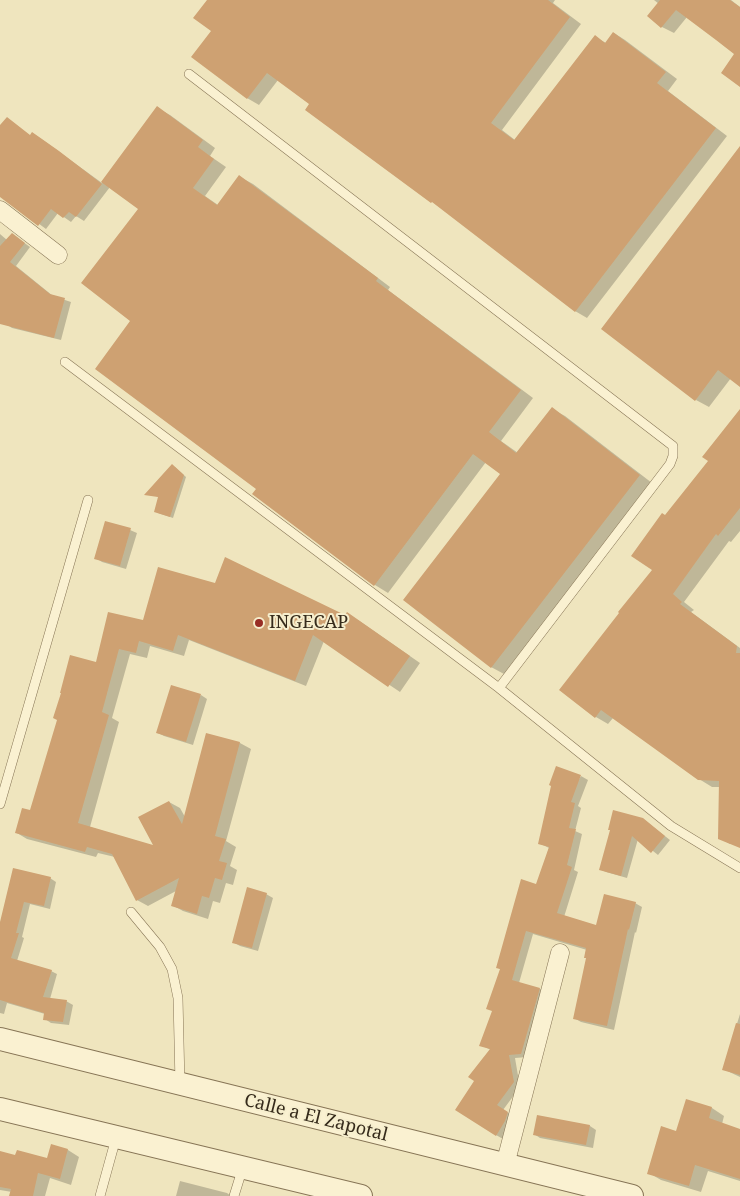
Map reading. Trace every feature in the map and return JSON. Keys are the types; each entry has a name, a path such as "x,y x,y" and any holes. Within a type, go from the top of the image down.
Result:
{"street":[{"path":"0,210 58,255"},
{"path":"505,1164 560,953"},
{"name":"Calle a El Zapotal","path":"0,1039 632,1196"},
{"path":"0,1108 116,1138 243,1166 361,1196"}],"lane":[{"path":"189,74 672,446 673,456 670,464 499,688"},
{"path":"65,362 499,688 671,826 740,868"},
{"path":"0,804 88,500"},
{"path":"131,912 160,947 172,970 178,998 180,1084"},
{"path":"100,1196 116,1138"},
{"path":"234,1196 243,1166"}],"building":[{"path":"207,0 548,0 570,17 491,123 514,140 595,35 605,43 613,32 666,72 657,83 716,128 575,312 432,202 305,110 309,104 267,73 247,99 191,57 211,31 193,18"},
{"path":"660,0 730,0 740,7 740,87 721,73 734,54 716,40 676,10 661,28 647,16"},
{"path":"157,106 203,140 198,147 214,159 193,188 217,205 239,175 378,278 376,281 521,390 489,432 516,453 552,407 640,475 491,668 403,600 500,474 473,454 374,586 252,494 256,489 95,369 130,321 81,283 138,209 101,182"},
{"path":"7,117 30,135 32,132 59,151 102,184 76,217 69,212 63,218 51,209 38,226 0,197 0,125"},
{"path":"740,146 740,387 718,370 695,401 601,329"},
{"path":"12,233 25,243 10,262 50,294 65,298 54,338 0,324 0,246"},
{"path":"740,409 740,508 718,536 716,534 673,594 682,602 680,604 737,646 736,653 740,653 740,848 718,839 719,781 698,780 601,710 595,718 559,690 652,570 631,556 662,513 665,515 708,461 702,457"},
{"path":"172,464 184,475 170,517 154,512 158,497 144,495"},
{"path":"105,521 131,528 120,566 94,559"},
{"path":"225,557 345,615 347,612 410,656 388,687 313,635 295,681 178,635 173,651 139,641 136,653 119,649 102,712 109,715 78,823 153,845 138,817 169,801 182,824 206,733 240,742 215,836 226,839 219,861 227,863 222,880 215,878 209,898 202,896 197,914 171,906 179,878 136,901 112,854 87,847 85,852 15,833 22,808 30,810 57,720 53,718 70,655 96,662 108,612 143,620 158,567 215,583"},
{"path":"171,685 201,694 186,742 156,733"},
{"path":"556,766 581,775 571,802 575,803 569,828 576,829 567,865 572,867 557,913 596,925 604,894 636,902 628,929 607,1026 573,1019 586,958 584,958 586,948 526,931 512,980 540,988 521,1054 509,1055 514,1082 497,1105 508,1112 496,1136 455,1110 474,1081 468,1077 490,1049 479,1046 492,1011 486,1009 500,969 496,968 521,879 536,884 549,847 538,844 551,786 549,785"},
{"path":"613,810 643,818 665,836 651,853 632,836 621,876 599,870 610,830 608,830"},
{"path":"13,868 51,877 44,906 24,902 16,933 19,933 11,958 52,970 43,997 67,1000 63,1022 43,1020 44,1013 0,1000 0,922"},
{"path":"247,887 267,893 252,948 232,943"},
{"path":"736,1023 740,1024 740,1075 722,1070"},
{"path":"686,1099 712,1107 709,1118 740,1129 740,1179 695,1165 689,1186 647,1174 661,1126 676,1131"},
{"path":"537,1115 590,1125 586,1145 533,1135"},
{"path":"51,1144 68,1149 60,1179 38,1173 33,1196 9,1196 11,1189 0,1187 0,1151 15,1155 17,1150 47,1158"}],"place":[{"name":"INGECAP","path":"259,623"}]}
